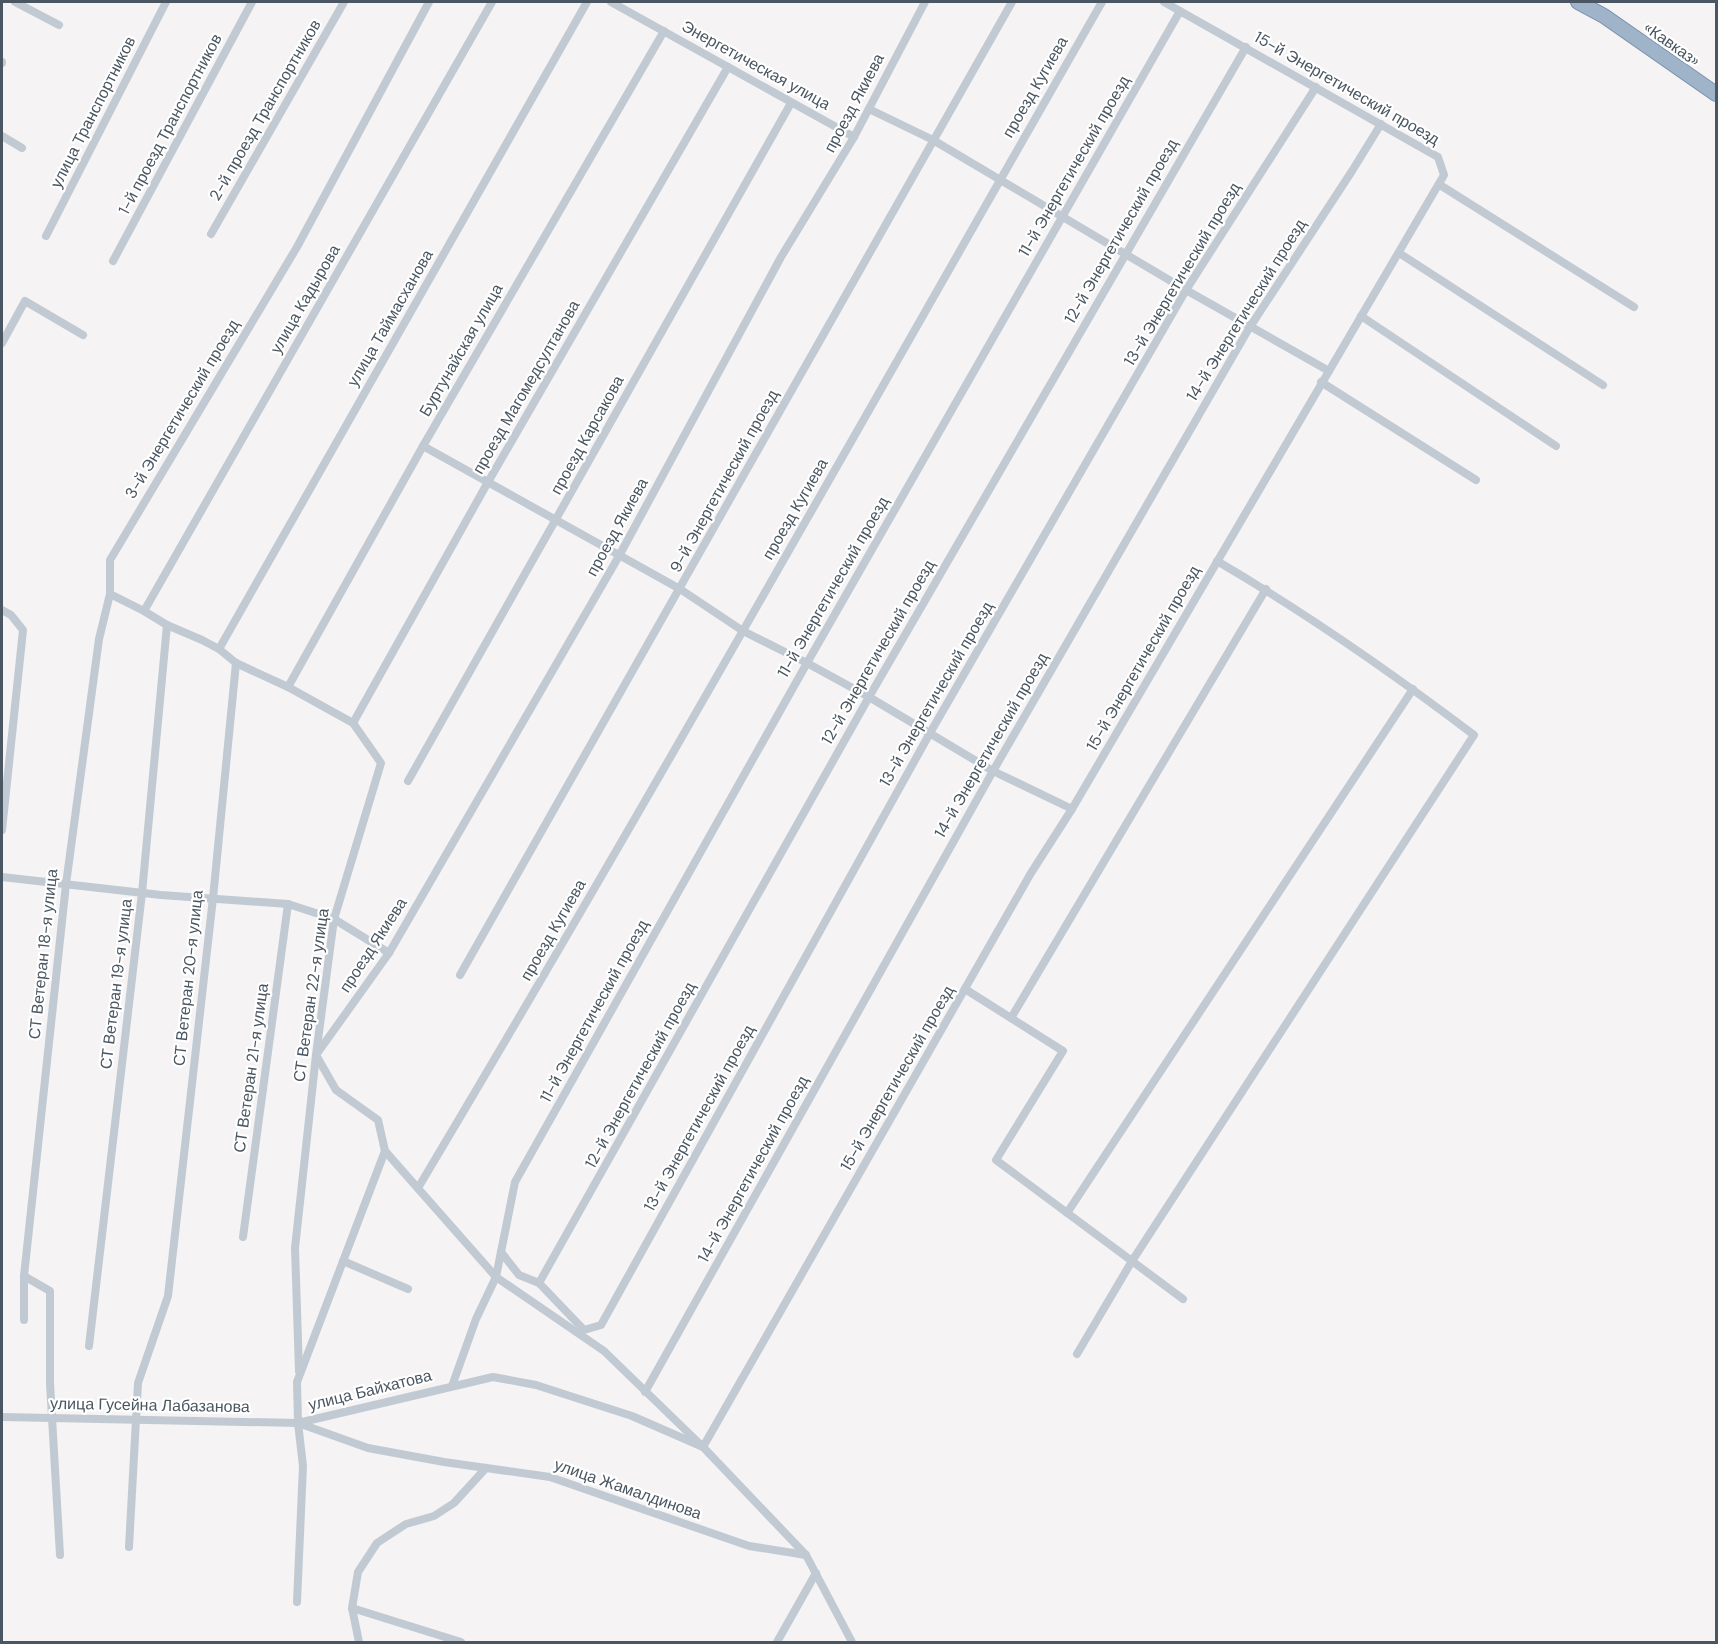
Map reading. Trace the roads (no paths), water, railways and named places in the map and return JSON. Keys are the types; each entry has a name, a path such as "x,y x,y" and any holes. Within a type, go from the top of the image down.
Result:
{"highway":[{"name":"«Кавказ»","path":"1578,2 1604,16 1716,94"}],"street":[{"path":"15,2 59,25"},
{"name":"улица Транспортников","path":"46,236 166,2"},
{"name":"1-й проезд Транспортников","path":"113,261 252,2"},
{"name":"2-й проезд Транспортников","path":"211,234 344,2"},
{"name":"3-й Энергетический проезд","path":"110,594 110,560 297,247 429,2"},
{"name":"улица Кадырова","path":"144,611 492,2"},
{"name":"улица Таймасханова","path":"219,649 587,2"},
{"name":"Энергетическая улица","path":"611,2 855,137"},
{"name":"проезд Якиева","path":"316,1055 389,953 620,556 781,257 855,137 925,2"},
{"name":"9-й Энергетический проезд","path":"460,975 1012,2"},
{"name":"проезд Кугиева","path":"418,1188 743,631 1102,2"},
{"name":"15-й Энергетический проезд","path":"703,1447 1031,873 1072,809 1444,175 1438,157 1164,2"},
{"name":"11-й Энергетический проезд","path":"452,1386 476,1319 496,1277 515,1182 807,663 1180,11"},
{"name":"Буртунайская улица","path":"288,687 423,446 664,31"},
{"name":"12-й Энергетический проезд","path":"542,1279 869,697 1246,47"},
{"name":"проезд Магомедсултанова","path":"353,723 488,482 728,67"},
{"name":"13-й Энергетический проезд","path":"584,1330 601,1326 930,732 1186,290 1316,87"},
{"name":"проезд Карсакова","path":"408,781 791,103"},
{"path":"868,109 933,140 1186,290 1329,371"},
{"name":"14-й Энергетический проезд","path":"645,1392 993,771 1250,326 1381,124"},
{"path":"2,136 22,148"},
{"path":"1440,185 1634,307"},
{"path":"1399,253 1603,385"},
{"path":"2,343 25,302 83,335"},
{"path":"1361,316 1556,446"},
{"path":"1322,382 1476,480"},
{"path":"423,446 680,589 743,631 869,697 993,771 1072,809"},
{"path":"1077,1354 1132,1261 1474,735 1413,689 1266,589 1217,561"},
{"path":"1011,1018 1266,589"},
{"path":"110,594 167,625 219,649 236,663 288,687 353,723"},
{"name":"СТ Ветеран 18-я улица","path":"24,1320 24,1276 66,884 99,639 110,594"},
{"path":"2,610 6,617 23,630 2,830"},
{"name":"СТ Ветеран 19-я улица","path":"89,1346 142,893 167,625"},
{"name":"СТ Ветеран 20-я улица","path":"129,1547 138,1383 168,1296 213,898 236,663"},
{"path":"1067,1213 1413,689"},
{"name":"СТ Ветеран 22-я улица","path":"299,1375 295,1248 316,1055 334,919 381,763 353,723"},
{"path":"2,877 142,893 288,904 334,919 389,953"},
{"name":"СТ Ветеран 21-я улица","path":"243,1237 288,904"},
{"path":"965,989 1063,1051 996,1160 1183,1299"},
{"path":"316,1055 336,1090 378,1120 385,1151 496,1277 604,1351"},
{"name":"улица Байхатова","path":"385,1151 299,1375 297,1382 298,1423 493,1377 536,1385 632,1416 703,1447"},
{"path":"501,1252 519,1275 542,1279 604,1351 703,1447 806,1555 852,1642"},
{"path":"343,1261 408,1289"},
{"path":"24,1276 50,1291 52,1419 60,1555"},
{"name":"улица Гусейна Лабазанова","path":"2,1417 298,1423"},
{"path":"297,1602 303,1466 298,1423"},
{"name":"улица Жамалдинова","path":"298,1423 368,1449 550,1477 749,1546 806,1555"},
{"path":"359,1642 352,1608 358,1572 377,1543 406,1524 434,1516 454,1503 486,1468"},
{"path":"777,1642 816,1573"},
{"path":"352,1608 461,1642"}]}
